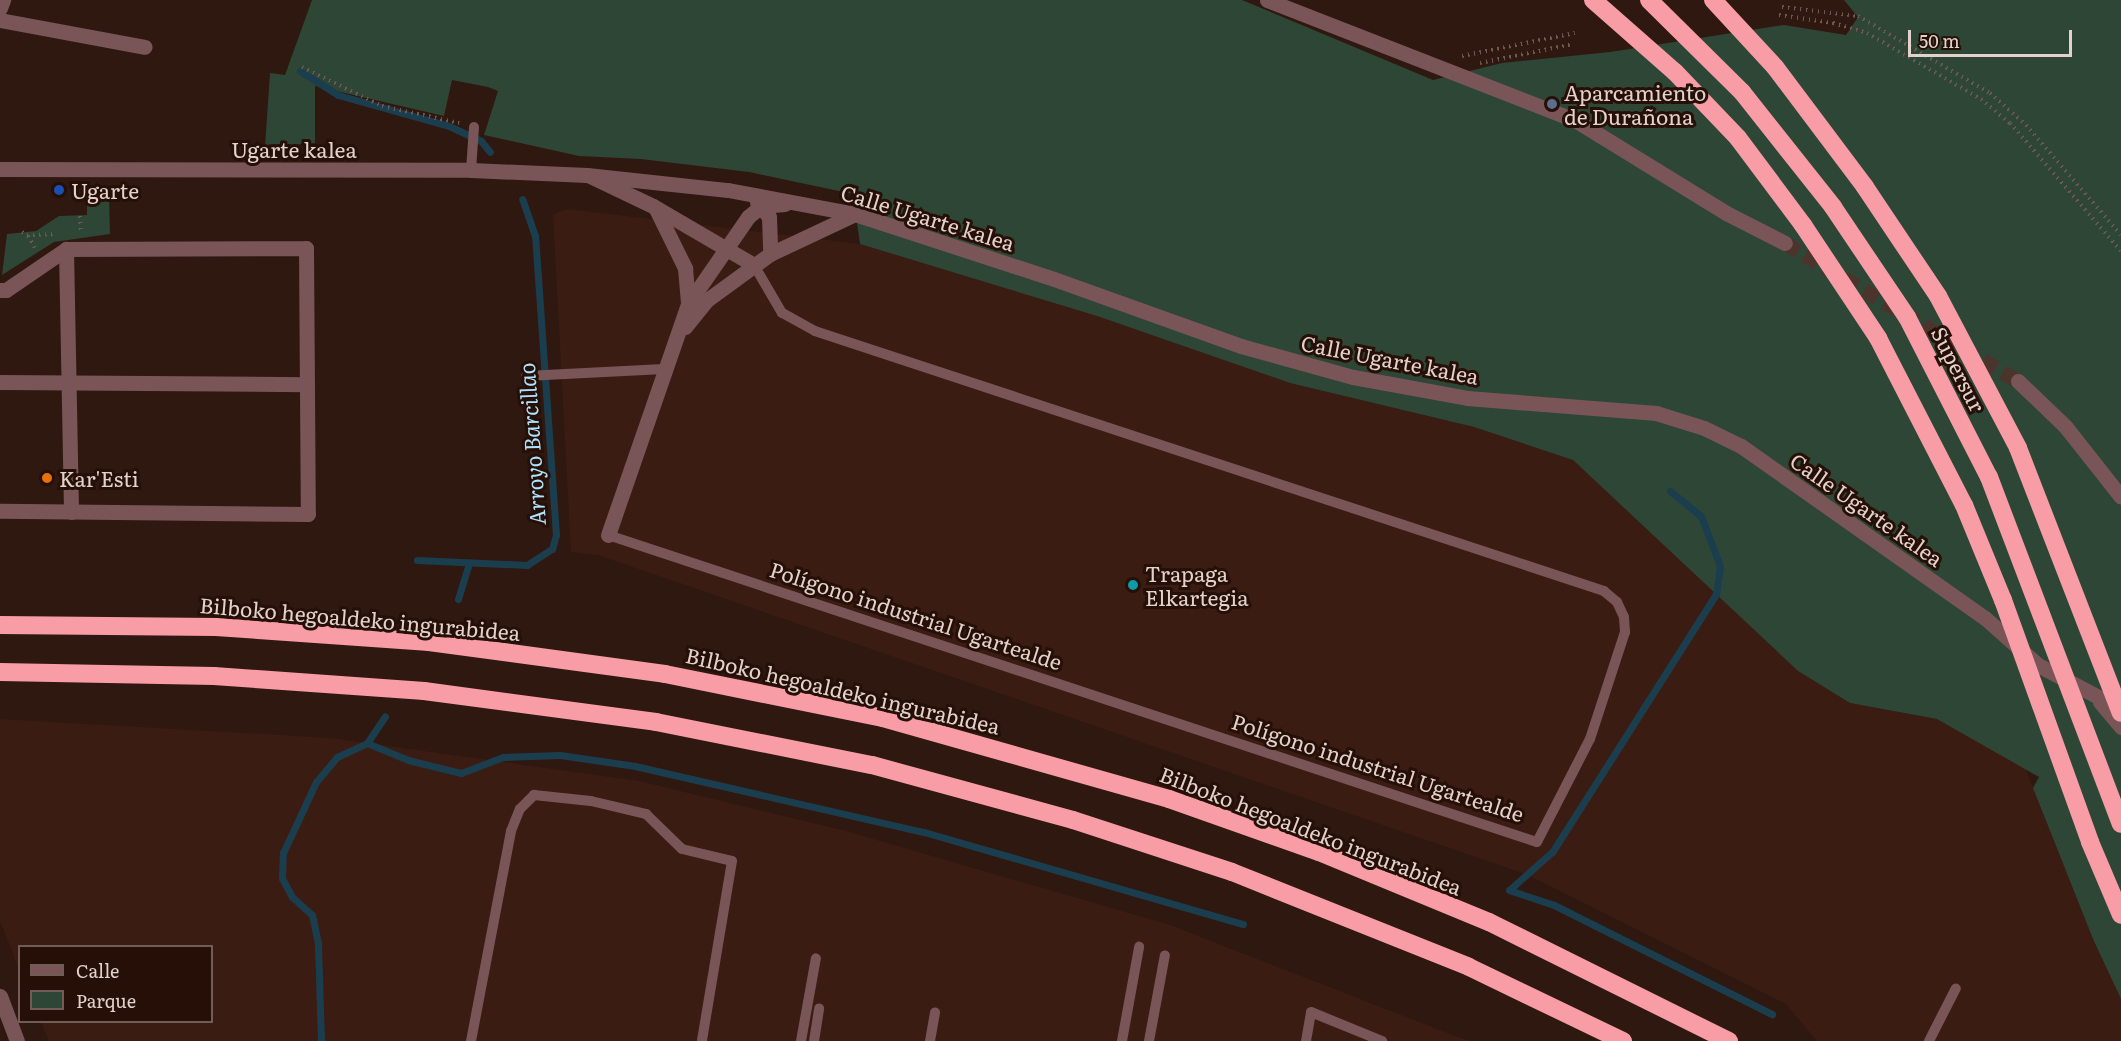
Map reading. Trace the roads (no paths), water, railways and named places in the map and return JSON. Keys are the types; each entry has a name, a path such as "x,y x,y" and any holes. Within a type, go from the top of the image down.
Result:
{"highway":[{"name":"Supersur","path":"1649,0 1742,92 1833,207 1907,317 1989,477 2121,824"},
{"name":"Supersur","path":"1713,0 1775,67 1865,187 1938,296 2018,448 2121,711"},
{"path":"1599,4 1675,72 1738,138 1803,225 1878,338 1964,505 2121,915"},
{"path":"0,612 112,625"},
{"name":"Bilboko hegoaldeko ingurabidea","path":"0,625 112,625 295,631 499,650 738,687 934,730 1169,799 1373,873 1545,948 1729,1041"},
{"path":"0,672 214,676 435,692 656,722 872,765 1051,814 1232,872 1469,967 1623,1041"}],"street":[{"path":"0,8 3,0"},
{"path":"1267,0 1575,120 1726,213 1785,243"},
{"path":"0,20 145,47"},
{"name":"Ugarte kalea","path":"0,169 471,170 587,175"},
{"path":"587,175 653,206 754,265"},
{"name":"Calle Ugarte kalea","path":"587,175 690,186 827,207 855,214 1054,279 1241,346 1353,377 1467,398 1656,412 1704,428 1741,446 1975,612 2038,665 2121,711"},
{"path":"690,186 707,193 746,197 761,206 769,217 770,254"},
{"name":"Polígono industrial Ugartealde","path":"653,206 682,258 689,285 688,304"},
{"path":"761,206 827,207"},
{"name":"Polígono industrial Ugartealde","path":"608,535 688,304 748,217 761,206"},
{"name":"Polígono industrial Ugartealde","path":"675,339 707,300 754,265 770,254 855,214"},
{"path":"0,290 6,290 66,249 306,248 308,513 0,511"},
{"path":"66,249 71,512"},
{"path":"2018,381 2065,426 2121,496"},
{"path":"0,382 307,384"},
{"path":"2097,698 2121,727"},
{"path":"0,996 18,1041"}],"lane":[{"path":"471,170 474,127"},
{"name":"Polígono industrial Ugartealde","path":"608,535 1537,842 1590,739 1625,632 1624,617 1617,602 1604,591 815,331 782,313 754,265"},
{"path":"526,376 664,369"},
{"path":"471,1041 511,831 520,808 534,795 591,801 646,814 682,849 732,861 702,1041"},
{"path":"1122,1041 1139,947"},
{"path":"1149,1041 1165,955"},
{"path":"801,1041 816,958"},
{"path":"1929,1041 1956,988"},
{"path":"814,1041 819,1008"},
{"path":"930,1041 935,1012"},
{"path":"1306,1041 1311,1012 1382,1041"}],"waterway":[{"name":"Arroyo Barcillao","path":"300,71 338,95 449,126 481,141 490,152"},
{"name":"Arroyo Barcillao","path":"417,560 527,565 552,549 556,535 535,236 522,199"},
{"path":"1670,491 1701,516 1720,566 1716,594 1552,852 1509,890 1554,905 1772,1014"},
{"path":"458,599 469,563"},
{"path":"321,1041 318,943 312,915 292,897 282,878 283,853 316,782 337,757 367,743 385,716"},
{"path":"367,743 408,760 461,773 503,757 560,755 635,766 924,832 1243,924"}],"tunnel":[{"path":"1785,243 2018,381"}],"place":[{"name":"Aparcamiento de Durañona","path":"1552,104"},
{"name":"Ugarte","path":"59,190"},
{"name":"Kar'Esti","path":"47,478"},
{"name":"Trapaga Elkartegia","path":"1133,585"}]}
